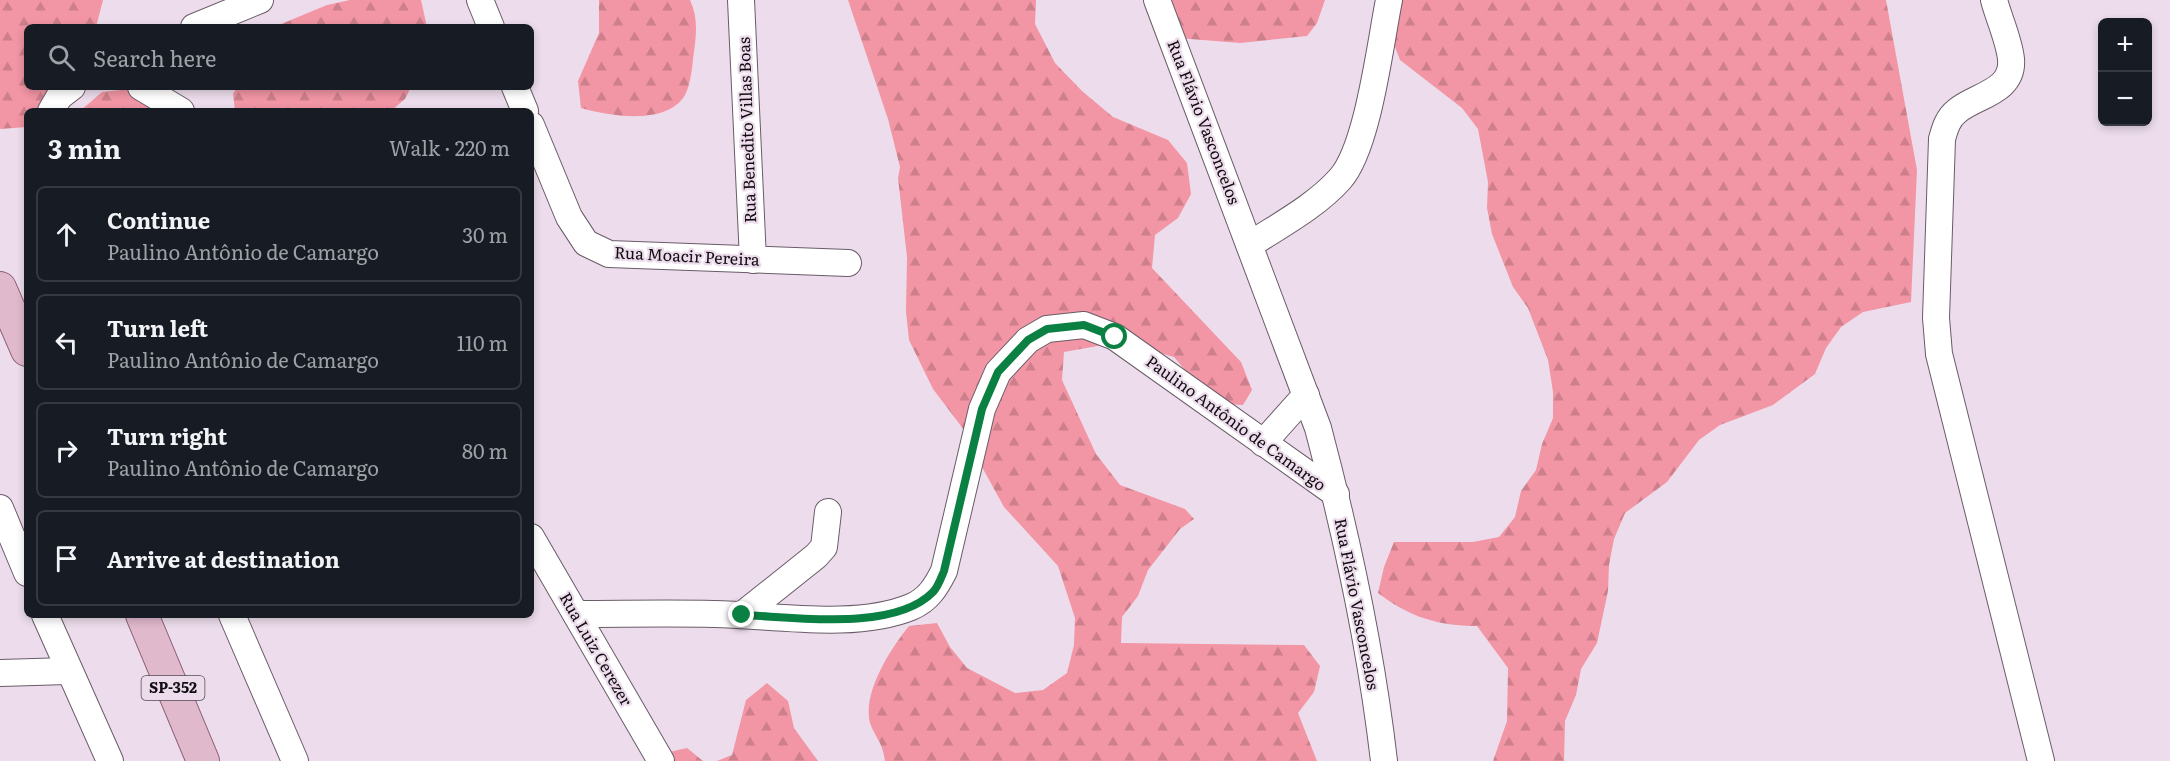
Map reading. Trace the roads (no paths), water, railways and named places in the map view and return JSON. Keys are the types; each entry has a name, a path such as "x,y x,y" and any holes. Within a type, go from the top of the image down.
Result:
{"main road":[{"path":"0,288 24,343"},
{"name":"SP-352","path":"143,618 204,761"}],"street":[{"path":"201,24 260,0"},
{"path":"480,0 490,24"},
{"name":"Rua Benedito Villas Boas","path":"741,0 753,260"},
{"name":"Rua Flávio Vasconcelos","path":"1157,0 1251,244 1318,428 1336,495 1378,710 1384,761"},
{"path":"1251,244 1307,206 1340,179 1359,147 1389,0"},
{"path":"1994,0 2011,60 2008,76 1999,88 1957,111 1945,124 1942,139 1936,318 1939,354 2041,761"},
{"path":"53,108 59,97 68,90"},
{"path":"146,90 176,108"},
{"path":"517,90 524,108"},
{"name":"Rua Moacir Pereira","path":"534,132 568,217 586,243 609,254 848,263"},
{"name":"Paulino Antônio de Camargo","path":"576,614 834,618 883,615 912,606 934,591 944,571 982,409 998,372 1028,340 1047,329 1084,325 1115,337 1336,495"},
{"path":"1263,442 1306,396"},
{"path":"0,508 24,566"},
{"path":"742,615 824,547 828,512"},
{"name":"Rua Luiz Cerezer","path":"534,542 660,761"},
{"path":"46,618 110,761"},
{"path":"233,618 295,761"},
{"path":"0,674 68,671"}]}
